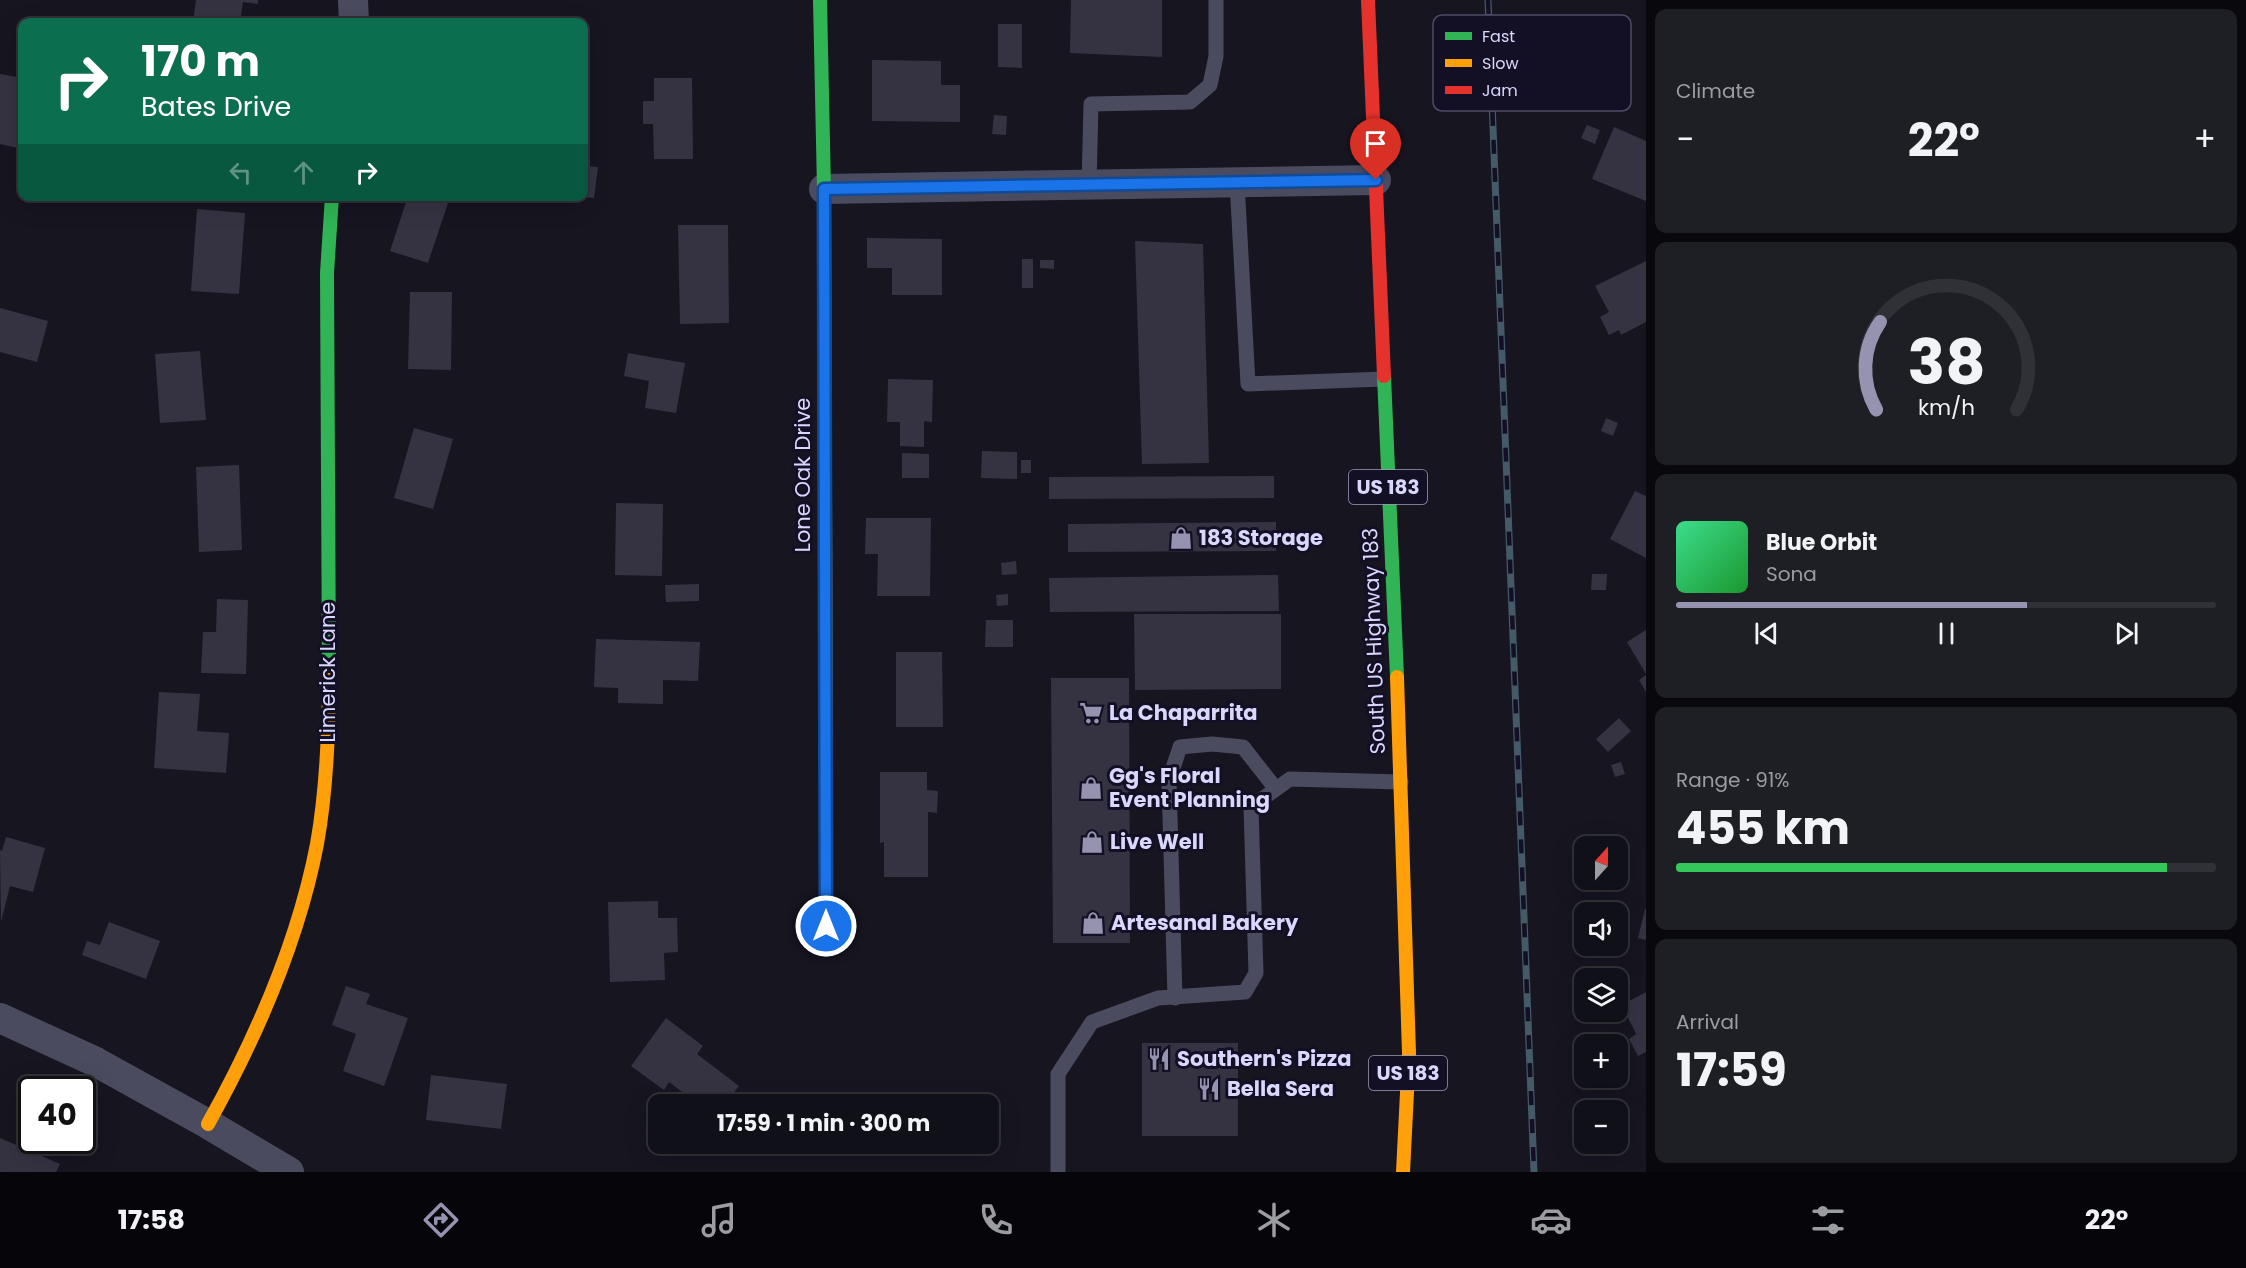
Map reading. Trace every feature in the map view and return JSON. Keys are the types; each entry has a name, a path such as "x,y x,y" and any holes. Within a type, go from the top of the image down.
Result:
{"street":[{"path":"352,0 354,18"},
{"name":"Lone Oak Drive","path":"820,0 824,189 826,950"},
{"name":"South US Highway 183","path":"1368,0 1401,782 1409,1053 1403,1172"},
{"path":"824,189 1376,180"},
{"name":"Limerick Lane","path":"208,1124 236,1077 266,1013 305,897 317,843 329,734 327,273 332,201"},
{"path":"0,1018 96,1062 289,1172"}],"lane":[{"path":"1089,185 1091,104 1190,102 1209,85 1216,56 1216,0"},
{"path":"1238,182 1248,384 1384,379"},
{"path":"1175,998 1169,780 1180,747 1212,744 1242,747 1276,789"},
{"path":"1058,1172 1058,1074 1092,1022 1158,998 1245,992 1256,973 1251,807 1290,779 1401,782"}],"building":[{"path":"196,0 258,0 258,4 243,2 241,18 194,18"},
{"path":"1071,0 1162,0 1162,57 1070,53"},
{"path":"998,24 1022,24 1022,68 998,67"},
{"path":"872,60 941,61 941,85 960,85 960,122 872,121"},
{"path":"0,74 18,77 18,148 0,144"},
{"path":"654,78 692,78 693,159 654,159 653,124 643,124 643,101 654,101"},
{"path":"994,115 1007,116 1006,135 992,134"},
{"path":"1587,125 1600,130 1595,144 1581,138"},
{"path":"1614,127 1646,141 1646,201 1592,179"},
{"path":"588,166 598,167 594,198 588,197"},
{"path":"406,201 448,203 428,263 390,251"},
{"path":"197,209 245,213 239,294 191,291"},
{"path":"678,225 728,225 729,323 680,324"},
{"path":"867,238 942,239 942,295 892,295 892,268 867,268"},
{"path":"1135,241 1203,244 1209,463 1142,464"},
{"path":"1022,259 1033,259 1033,288 1022,288"},
{"path":"1040,260 1054,260 1054,269 1040,268"},
{"path":"1646,261 1646,322 1621,335 1619,330 1609,335 1600,317 1609,312 1595,286"},
{"path":"410,292 452,292 451,370 408,369"},
{"path":"0,308 48,321 37,362 0,352"},
{"path":"200,351 206,420 160,423 155,354"},
{"path":"628,353 685,363 676,413 645,408 649,381 624,376"},
{"path":"888,379 933,380 932,422 924,421 924,447 900,446 900,422 887,422"},
{"path":"1606,418 1618,423 1613,436 1601,431"},
{"path":"414,428 453,439 433,509 394,498"},
{"path":"982,451 1017,452 1017,479 981,478"},
{"path":"902,453 929,454 929,478 902,478"},
{"path":"1021,460 1031,460 1031,473 1021,473"},
{"path":"239,465 242,550 199,552 196,467"},
{"path":"1274,476 1274,498 1049,499 1049,477"},
{"path":"1635,491 1646,496 1646,558 1610,539"},
{"path":"616,503 663,504 662,576 615,575"},
{"path":"866,518 931,518 930,596 877,596 878,554 865,554"},
{"path":"1276,522 1276,551 1068,552 1068,524"},
{"path":"1016,561 1017,574 1002,575 1001,563"},
{"path":"1592,574 1607,574 1606,590 1591,590"},
{"path":"1278,575 1279,611 1050,612 1049,578"},
{"path":"699,584 699,601 666,602 665,585"},
{"path":"1008,594 1008,605 997,606 996,595"},
{"path":"217,599 248,600 246,674 201,673 203,632 216,632"},
{"path":"1134,614 1281,614 1281,689 1135,690"},
{"path":"986,620 1013,620 1013,647 985,647"},
{"path":"1646,630 1646,674 1627,642"},
{"path":"596,639 700,642 698,681 663,680 663,704 618,703 618,688 594,687"},
{"path":"896,652 942,652 943,727 896,727"},
{"path":"1646,675 1646,692 1639,680"},
{"path":"1051,678 1129,678 1130,943 1053,943"},
{"path":"159,692 200,694 197,731 229,733 226,773 154,768"},
{"path":"1619,718 1631,731 1608,752 1596,739"},
{"path":"1621,762 1625,774 1615,777 1611,765"},
{"path":"880,772 927,772 927,790 938,791 937,813 928,812 928,877 884,877 884,842 880,843"},
{"path":"6,837 45,848 33,892 10,886 1,922 0,850 2,851"},
{"path":"658,901 658,918 677,918 678,952 664,953 665,980 610,982 608,902"},
{"path":"1646,909 1646,940 1638,938"},
{"path":"109,922 160,941 146,979 82,955 87,941 100,945"},
{"path":"346,986 370,994 366,1004 408,1018 384,1086 343,1071 356,1034 332,1025"},
{"path":"1646,992 1646,1052 1638,1056 1629,1039 1636,1034 1628,1017 1628,1002"},
{"path":"666,1018 703,1046 697,1054 739,1086 733,1094 685,1094 669,1082 664,1090 631,1066"},
{"path":"1142,1043 1238,1043 1238,1136 1142,1136"},
{"path":"431,1075 507,1084 501,1129 426,1120"},
{"path":"0,1138 18,1146 18,1154 37,1154 60,1164 56,1172 0,1172"}],"railway":[{"path":"1488,0 1489,15"},
{"path":"1492,111 1534,1172"}],"traffic: fast":[{"path":"820,0 824,189 825,493"},
{"path":"329,675 327,273 332,201"},
{"path":"1384,376 1397,677"},
{"path":"826,769 826,950"}],"traffic: slow":[{"path":"825,493 826,769"},
{"path":"208,1124 243,1057 274,988 309,881 317,844 325,781 329,675"},
{"path":"1397,677 1409,1053 1403,1172"}],"traffic: jam":[{"path":"1368,0 1384,376"}],"place":[{"name":"183 Storage","path":"1181,538"},
{"name":"La Chaparrita","path":"1091,713"},
{"name":"Gg's Floral Event Planning","path":"1091,788"},
{"name":"Live Well","path":"1092,842"},
{"name":"Artesanal Bakery","path":"1093,923"},
{"name":"Southern's Pizza","path":"1159,1059"},
{"name":"Bella Sera","path":"1209,1089"}],"route":[{"path":"826,926 824,189 1376,180"}]}
